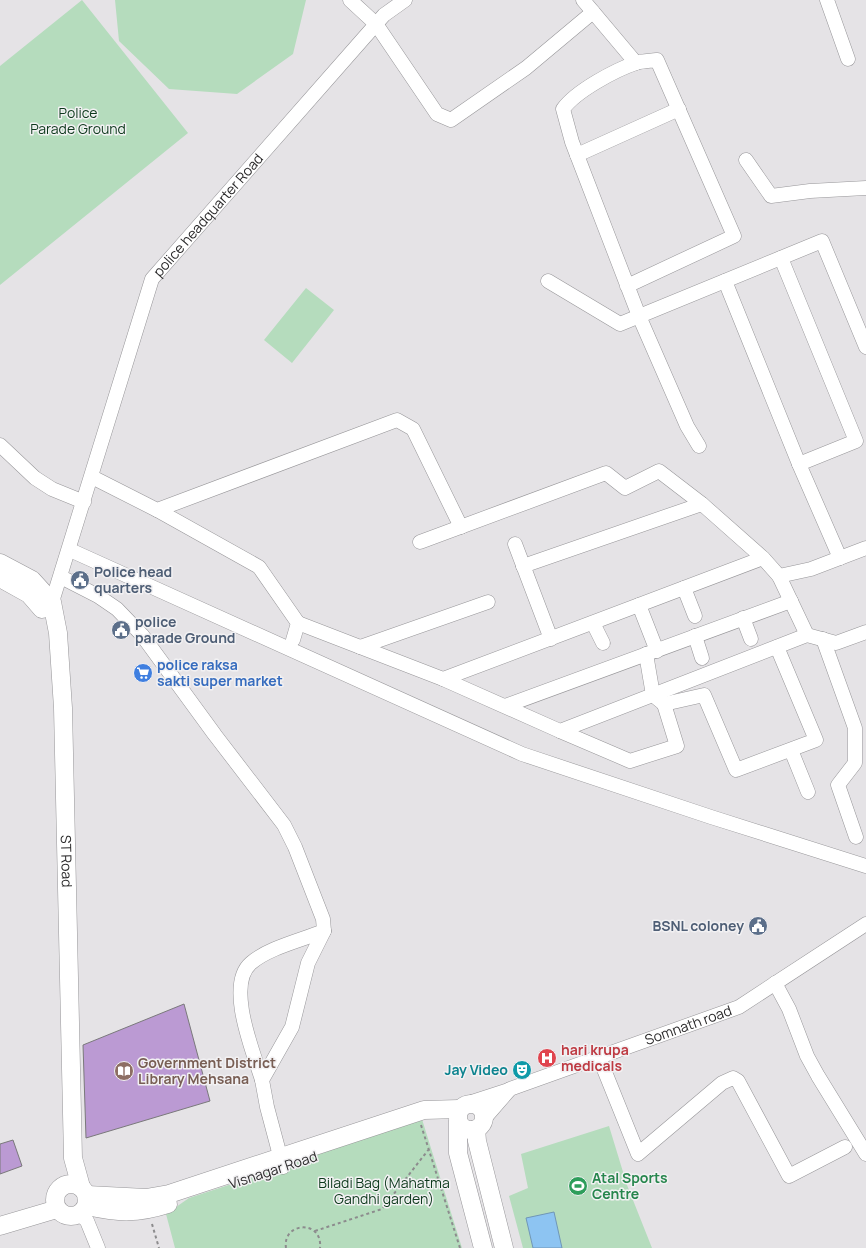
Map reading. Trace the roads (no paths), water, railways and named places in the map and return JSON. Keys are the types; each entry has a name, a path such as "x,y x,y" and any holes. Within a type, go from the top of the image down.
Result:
{"main road":[{"name":"ST Road","path":"0,563 32,580 48,607 51,637 80,1197"},
{"name":"ST Road","path":"0,578 29,594 48,607"},
{"path":"80,1197 70,1217 65,1216 57,1209 55,1199 56,1194 62,1186 80,1197 146,1198 169,1194 282,1162 424,1110 461,1113 475,1104 481,1107 484,1113 480,1124 477,1141 504,1248"},
{"path":"461,1113 465,1129 480,1124"},
{"path":"461,1113 458,1153 483,1248"},
{"name":"Visnagar Road","path":"282,1162 420,1120 461,1113"},
{"path":"0,1226 57,1209"}],"street":[{"path":"350,0 376,24 437,114 451,120 526,68 593,12"},
{"name":"police headquarter Road","path":"48,607 61,577 70,550 152,279 384,15 405,0"},
{"path":"583,0 636,62"},
{"path":"827,0 848,59"},
{"path":"628,286 734,236 657,60 636,62 580,91 563,109 577,155 639,316 687,426 699,446"},
{"path":"577,155 679,109"},
{"path":"746,160 771,196 810,191 866,188"},
{"path":"548,281 620,324 822,241 866,347"},
{"path":"781,258 861,439 799,464"},
{"path":"725,281 799,464 840,558"},
{"path":"157,510 397,420 413,428 461,527"},
{"path":"0,445 35,478 52,489 84,502"},
{"path":"420,542 606,473 625,488 660,471 702,504 764,558 779,576 807,635"},
{"path":"92,477 157,510 259,567 298,623 443,679 630,761 677,746 664,704 653,695 651,652 639,605"},
{"path":"523,566 702,504"},
{"path":"515,544 551,639"},
{"path":"779,576 811,569 866,548"},
{"path":"70,550 522,754 711,817 866,866"},
{"path":"443,679 764,558"},
{"path":"61,577 98,596 117,609 142,635 215,735 284,825 295,847 323,919 324,931 308,963 292,1027 262,1080"},
{"path":"684,588 695,616"},
{"path":"505,706 791,601"},
{"path":"360,647 488,602"},
{"path":"744,618 751,639"},
{"path":"293,640 298,623"},
{"path":"593,623 603,643"},
{"path":"560,731 807,635 836,643 866,632"},
{"path":"695,636 702,658"},
{"path":"822,639 855,728 854,763 838,785 856,837"},
{"path":"664,704 704,695 736,770 816,740 777,647"},
{"path":"791,750 808,792"},
{"name":"Somnath road","path":"480,1124 510,1090 739,1007 866,924"},
{"path":"282,1162 267,1107 262,1080 247,1034 240,1004 241,983 245,971 250,964 265,954 324,931"},
{"path":"775,983 789,1009 808,1056 818,1076 866,1152"},
{"path":"599,1058 638,1154 722,1083 733,1078 738,1081 789,1176 845,1147"},
{"path":"461,1113 510,1090"},
{"path":"80,1197 87,1221 98,1248"}],"water":[{"path":"554,1212 562,1248 533,1248 526,1218"}],"place":[{"name":"Police head quarters","path":"80,580"},
{"name":"police parade Ground","path":"121,630"},
{"name":"police raksa sakti super market","path":"143,673"},
{"name":"BSNL coloney","path":"758,926"},
{"name":"hari krupa medicals","path":"547,1058"},
{"name":"Jay Video","path":"522,1070"},
{"name":"Government District Library Mehsana","path":"124,1071"},
{"name":"Atal Sports Centre","path":"578,1186"}],"park label":[{"name":"Police Parade Ground","path":"78,122"},
{"name":"Biladi Bag (Mahatma Gandhi garden)","path":"384,1192"}]}
